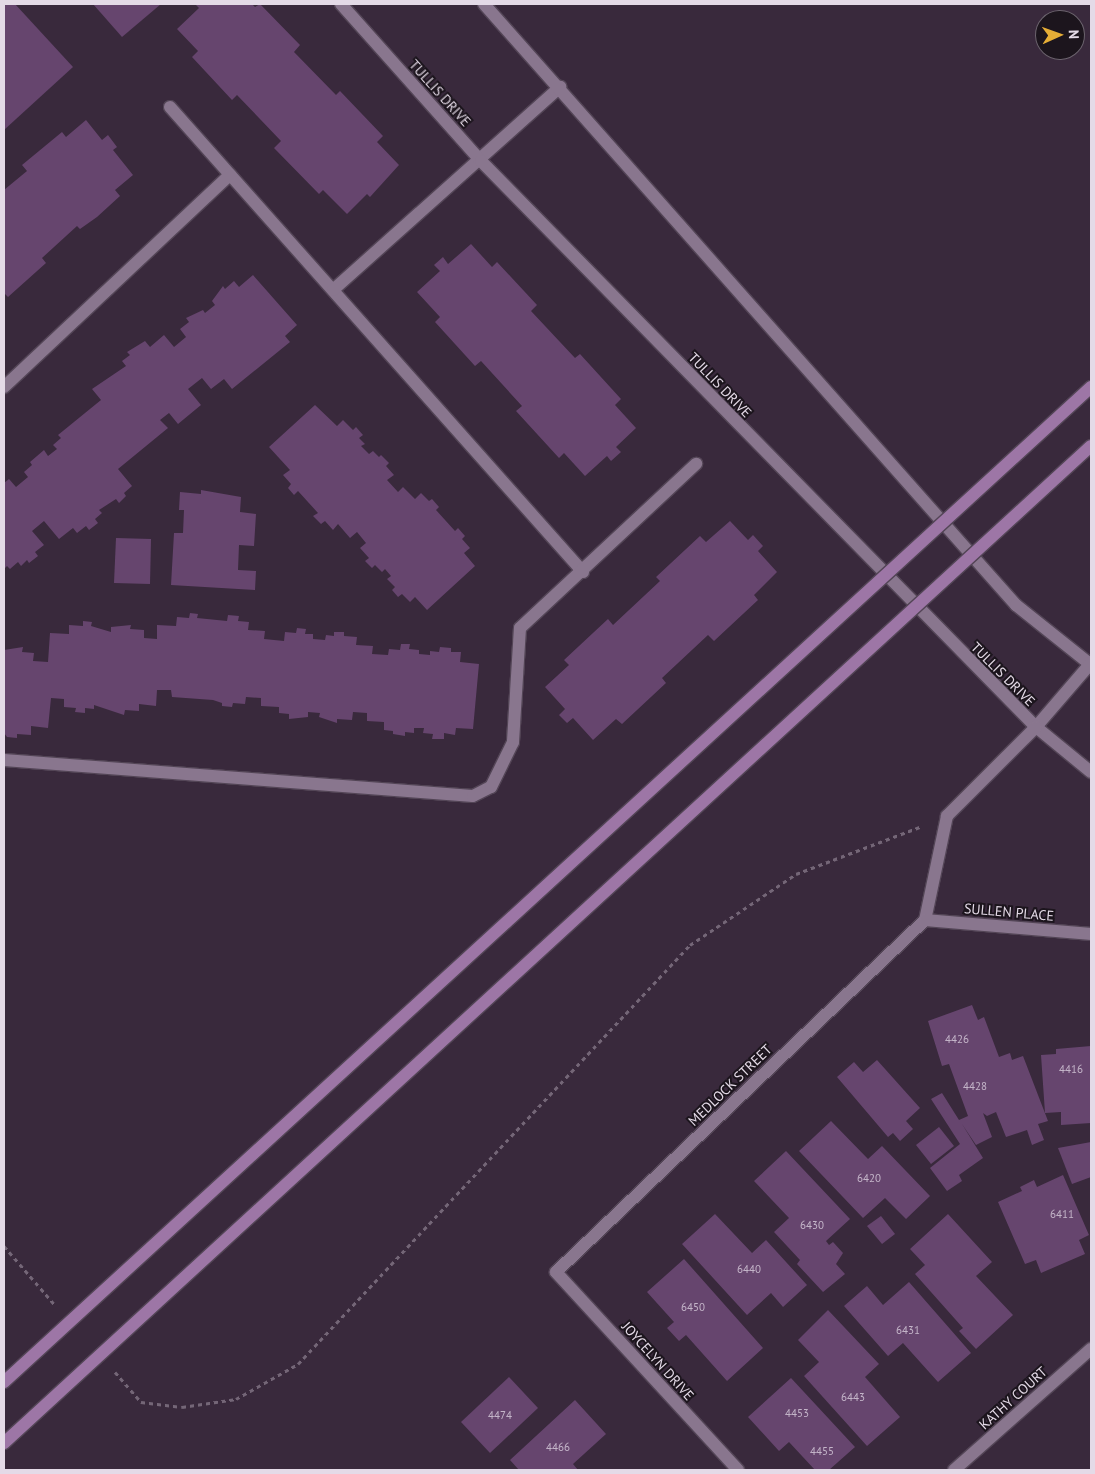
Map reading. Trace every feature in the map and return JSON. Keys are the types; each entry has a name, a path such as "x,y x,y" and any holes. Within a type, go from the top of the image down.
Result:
{"main road":[{"path":"4,1382 1091,387"},
{"path":"4,1443 1091,446"}],"street":[{"name":"TULLIS DRIVE","path":"341,4 481,161 1036,727 1091,772"},
{"path":"484,4 560,87 1016,605 1091,664 1036,727 947,816 925,920"},
{"path":"333,290 481,161 560,87"},
{"path":"170,107 583,572"},
{"path":"4,387 230,175"},
{"path":"4,760 473,796 491,787 513,742 520,628 583,572 696,464"},
{"name":"SULLEN PLACE","path":"925,920 1091,934"},
{"name":"MEDLOCK STREET","path":"556,1272 925,920"},
{"name":"JOYCELYN DRIVE","path":"556,1272 738,1470"},
{"name":"KATHY COURT","path":"954,1470 1091,1349"}],"path":[{"path":"108,1365 141,1402 182,1407 236,1399 298,1364 690,945 796,874 947,816"},
{"path":"4,1246 56,1306"}],"building":[{"path":"4,4 15,4 73,67 4,130"},
{"path":"93,4 161,4 122,37"},
{"path":"195,4 252,4 255,7 260,4 300,45 294,52 336,95 340,91 383,136 377,142 399,165 370,197 367,194 347,214 323,190 319,194 274,148 281,141 237,95 232,100 192,57 198,51 177,29 199,8"},
{"path":"86,120 102,140 108,135 117,147 113,150 133,175 115,190 120,196 97,217 80,229 77,226 42,258 46,263 8,297 4,293 4,190 27,171 22,165 62,132 66,137"},
{"path":"471,244 492,267 497,262 537,305 531,311 575,358 580,354 621,399 615,405 636,428 616,447 621,452 611,461 607,456 585,476 564,453 559,458 516,411 522,406 481,361 475,366 435,322 440,317 417,292 440,271 434,265 443,257 448,264"},
{"path":"253,275 297,325 285,336 290,342 232,389 224,379 211,389 202,378 188,389 201,405 178,424 169,413 160,420 168,428 118,469 132,486 124,493 126,496 119,503 116,499 99,510 102,513 95,519 98,523 89,530 86,526 77,533 73,528 59,539 44,521 32,531 44,545 35,552 38,556 29,563 27,560 21,566 18,562 10,569 7,566 4,569 4,483 9,479 16,487 28,477 24,472 32,465 30,462 44,450 48,456 57,449 53,445 61,438 58,435 101,400 92,389 126,366 122,361 130,355 127,352 145,341 150,347 164,335 174,347 186,337 180,329 189,322 186,318 203,310 205,313 215,305 212,301 223,286 225,289 234,281 239,287"},
{"path":"315,405 337,426 343,420 353,430 356,427 363,435 359,438 365,444 361,446 369,454 373,451 379,457 381,455 389,463 386,466 394,475 387,480 398,492 403,487 415,499 421,493 429,501 432,499 439,507 436,510 455,531 458,528 465,536 462,539 470,548 464,553 475,566 427,610 415,597 410,602 402,594 398,597 392,590 395,587 387,579 391,576 385,569 382,572 375,565 372,568 365,561 369,558 360,548 366,543 357,532 350,538 338,524 333,530 325,521 321,524 313,516 318,513 298,491 294,495 288,488 291,484 283,475 290,470 269,447"},
{"path":"201,490 241,497 240,512 256,514 254,546 239,545 238,570 256,571 255,590 171,585 174,533 183,533 184,510 179,510 180,492 201,494"},
{"path":"730,521 748,540 753,535 763,546 758,551 777,572 754,595 758,600 714,641 708,635 662,678 666,683 622,724 616,719 593,740 573,718 567,723 559,715 565,709 545,687 569,665 564,660 608,619 613,625 660,581 656,577 700,536 706,542"},
{"path":"116,538 151,539 150,584 114,583"},
{"path":"190,613 198,614 197,618 227,621 228,615 239,616 238,621 249,622 248,630 265,631 264,639 284,641 285,632 296,633 297,628 306,629 305,634 313,634 313,639 325,640 326,635 334,636 334,632 344,632 344,636 357,637 356,645 373,646 372,654 388,655 389,649 400,650 401,644 410,644 409,649 419,650 419,654 430,655 430,651 439,652 440,647 451,648 451,652 461,652 460,662 479,664 473,729 456,728 455,735 444,733 444,739 432,739 433,734 423,733 424,728 414,728 414,733 405,732 405,736 393,734 393,731 384,730 384,722 367,721 367,713 353,712 352,720 337,719 337,723 319,717 320,713 308,712 308,717 289,719 289,714 279,713 279,707 261,706 261,698 246,697 245,704 233,703 232,707 222,706 222,703 213,700 172,697 171,690 157,690 156,706 139,704 139,711 125,710 124,715 94,705 94,709 85,708 85,713 75,712 76,708 64,707 64,699 51,698 48,728 31,726 31,735 17,734 17,738 7,737 4,733 4,650 23,647 22,652 34,653 33,661 48,662 50,633 69,634 69,625 83,626 83,621 92,622 91,626 111,632 111,627 131,625 130,629 144,630 144,638 157,639 157,625 176,626 177,617 189,618"},
{"path":"972,1005 978,1020 984,1017 999,1057 1010,1053 1012,1060 1023,1056 1048,1121 1038,1124 1044,1140 1032,1145 1027,1130 1006,1137 996,1112 987,1116 983,1113 992,1137 976,1145 962,1124 983,1158 959,1175 962,1181 947,1191 930,1168 960,1144 931,1099 942,1093 959,1120 968,1116 949,1064 942,1066 928,1021"},
{"path":"1091,1046 1091,1123 1061,1125 1061,1112 1045,1113 1041,1055 1056,1054 1056,1049"},
{"path":"877,1060 920,1108 906,1121 913,1129 900,1141 893,1133 888,1137 837,1077 854,1062 863,1072"},
{"path":"831,1121 868,1159 882,1146 930,1196 906,1219 885,1198 863,1218 799,1151"},
{"path":"939,1127 954,1146 931,1164 916,1145"},
{"path":"1091,1142 1091,1177 1072,1184 1058,1148"},
{"path":"786,1151 850,1219 826,1241 829,1245 833,1242 843,1253 836,1264 845,1274 823,1292 797,1264 800,1260 774,1232 789,1218 754,1181"},
{"path":"1063,1175 1089,1235 1079,1240 1085,1254 1041,1273 1036,1260 1025,1264 998,1202 1022,1191 1020,1187 1034,1180 1037,1187"},
{"path":"715,1214 752,1253 766,1240 807,1285 783,1307 771,1293 747,1315 682,1244"},
{"path":"948,1214 992,1262 976,1276 1013,1315 976,1349 959,1331 963,1328 915,1274 925,1265 910,1249"},
{"path":"881,1216 895,1234 882,1244 867,1226"},
{"path":"684,1259 763,1348 727,1381 686,1335 679,1341 667,1328 674,1322 647,1292"},
{"path":"909,1282 971,1353 938,1382 903,1343 888,1356 844,1306 867,1286 883,1305"},
{"path":"828,1310 879,1364 865,1377 900,1417 867,1446 804,1376 819,1362 798,1340"},
{"path":"509,1377 538,1408 490,1453 461,1422"},
{"path":"791,1378 855,1447 829,1470 815,1470 789,1442 779,1451 748,1417"},
{"path":"575,1400 606,1434 573,1464 578,1470 519,1470 510,1460"}]}
